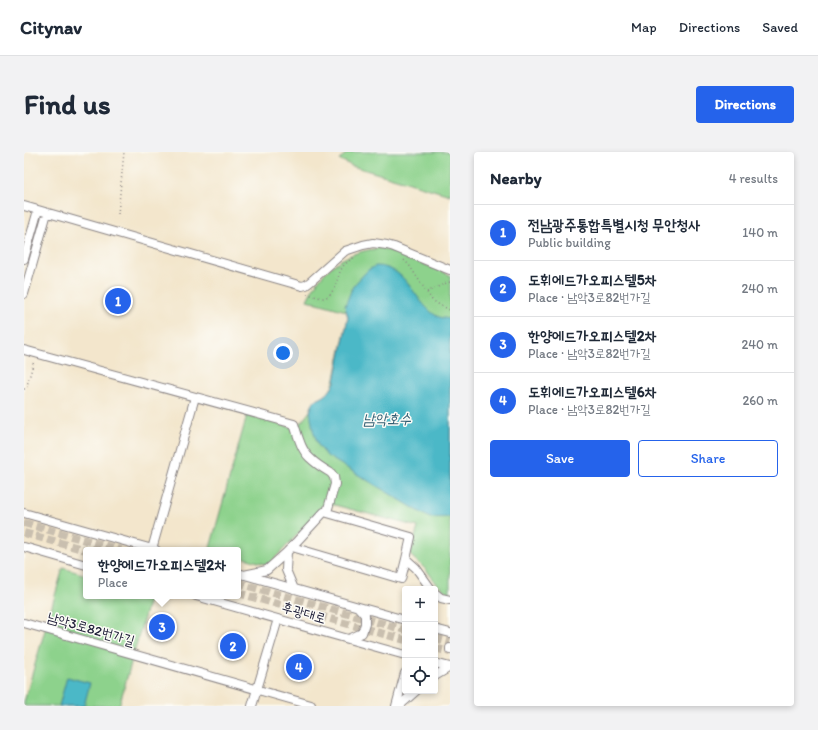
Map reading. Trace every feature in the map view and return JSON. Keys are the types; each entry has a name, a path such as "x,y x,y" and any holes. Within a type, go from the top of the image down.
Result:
{"street":[{"path":"24,207 302,286 306,285 344,251 373,243 394,247 450,270"},
{"path":"24,259 38,210"},
{"path":"24,294 47,213"},
{"path":"24,350 294,424 301,446 306,453 334,477 335,484 327,512"},
{"path":"155,547 195,397"},
{"path":"241,574 267,570 289,550 324,512 411,537 401,579 289,550"},
{"path":"24,513 147,547"},
{"path":"24,547 83,564"},
{"path":"289,550 286,570 294,589"},
{"path":"406,559 416,568 429,586"},
{"name":"후광대로","path":"241,574 402,619"},
{"path":"438,596 440,598 450,600"},
{"name":"후광대로","path":"207,599 402,654"},
{"path":"349,639 362,633 365,624 365,615 358,607"},
{"path":"252,706 278,619"},
{"name":"남악3로82번가길","path":"24,623 311,706"},
{"path":"438,630 450,633"},
{"path":"438,664 450,667"},
{"path":"438,674 450,667"},
{"path":"398,706 402,687"},
{"path":"398,706 412,694"}],"path":[{"path":"118,214 124,152"},
{"path":"307,294 321,298 328,296 334,288 342,267 356,256 361,246"},
{"path":"402,259 410,265 432,300 450,310"},
{"path":"427,292 450,282"},
{"path":"24,389 26,390 37,353"}],"green space":[{"path":"349,152 450,152 450,195 352,166 339,159"},
{"path":"381,248 392,251 450,275 450,593 439,586 425,569 410,555 418,527 327,503 268,565 241,557 241,547 210,547 247,415 290,427 297,426 310,411 314,401 327,394 330,390 334,382 348,317 346,311 307,300 313,288 320,279 336,263 356,253"},
{"path":"63,568 83,574 83,599 149,599 119,706 24,706"}],"water":[{"name":"남악호수","path":"376,266 387,268 395,272 403,278 427,308 437,316 450,319 450,517 430,518 327,456 318,445 313,430 310,411 314,401 327,394 335,382 348,317 345,306 353,286 368,270"},
{"path":"67,677 90,683 84,706 59,706"}],"tunnel":[{"path":"24,523 110,547"},
{"path":"24,533 83,549"},
{"path":"241,584 402,629"},
{"path":"241,594 402,639"},
{"path":"438,639 450,642"},
{"path":"438,649 450,652"}],"place":[{"name":"전남광주통합특별시청 무안청사","path":"118,301"},
{"name":"한양에드가오피스텔2차","path":"162,627"},
{"name":"도휘에드가오피스텔5차","path":"233,646"},
{"name":"도휘에드가오피스텔6차","path":"299,667"}]}
